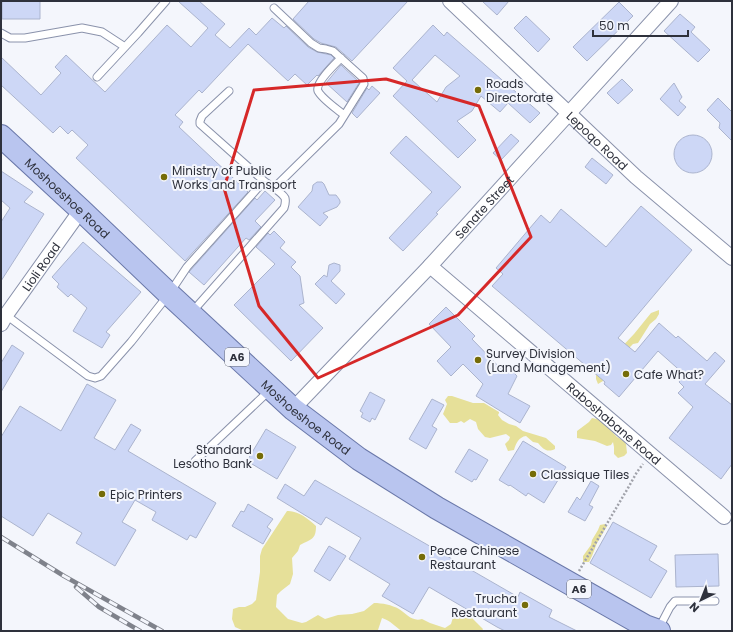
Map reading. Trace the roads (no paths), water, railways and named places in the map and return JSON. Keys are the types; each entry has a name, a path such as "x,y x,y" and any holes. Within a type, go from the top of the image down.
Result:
{"main road":[{"name":"Moshoeshoe Road","path":"1,136 293,409 359,459 437,508 645,626 658,631"}],"street":[{"name":"Lepoqo Road","path":"450,1 570,113 636,178 732,258"},
{"name":"Senate Street","path":"293,409 430,266 671,1"},
{"name":"Lioli Road","path":"3,317 80,210"},
{"name":"Raboshabane Road","path":"430,266 724,517"}],"lane":[{"path":"97,77 166,1"},
{"path":"274,8 311,43 318,48 333,51 363,78 364,84 339,124 274,188"},
{"path":"1,33 10,38 25,38 82,28 102,32 125,47"},
{"path":"340,58 321,80 318,86 318,91 344,115"},
{"path":"190,314 284,208 286,203 284,198 274,188 264,181 200,124 202,116 228,91"},
{"path":"3,317 88,376 95,378 101,376 131,342 169,294 187,267 264,181"},
{"path":"195,461 272,389"},
{"path":"658,631 670,607 675,602 715,601"}],"railway":[{"path":"1,537 64,576 162,631"},
{"path":"76,587 99,607 140,631"}],"place":[{"name":"Roads Directorate","path":"478,90"},
{"name":"Ministry of Public Works and Transport","path":"164,177"},
{"name":"Survey Division (Land Management)","path":"478,360"},
{"name":"Cafe What?","path":"626,374"},
{"name":"Standard Lesotho Bank","path":"260,456"},
{"name":"Classique Tiles","path":"533,474"},
{"name":"Epic Printers","path":"102,494"},
{"name":"Peace Chinese Restaurant","path":"422,557"},
{"name":"Trucha Restaurant","path":"525,605"}]}
